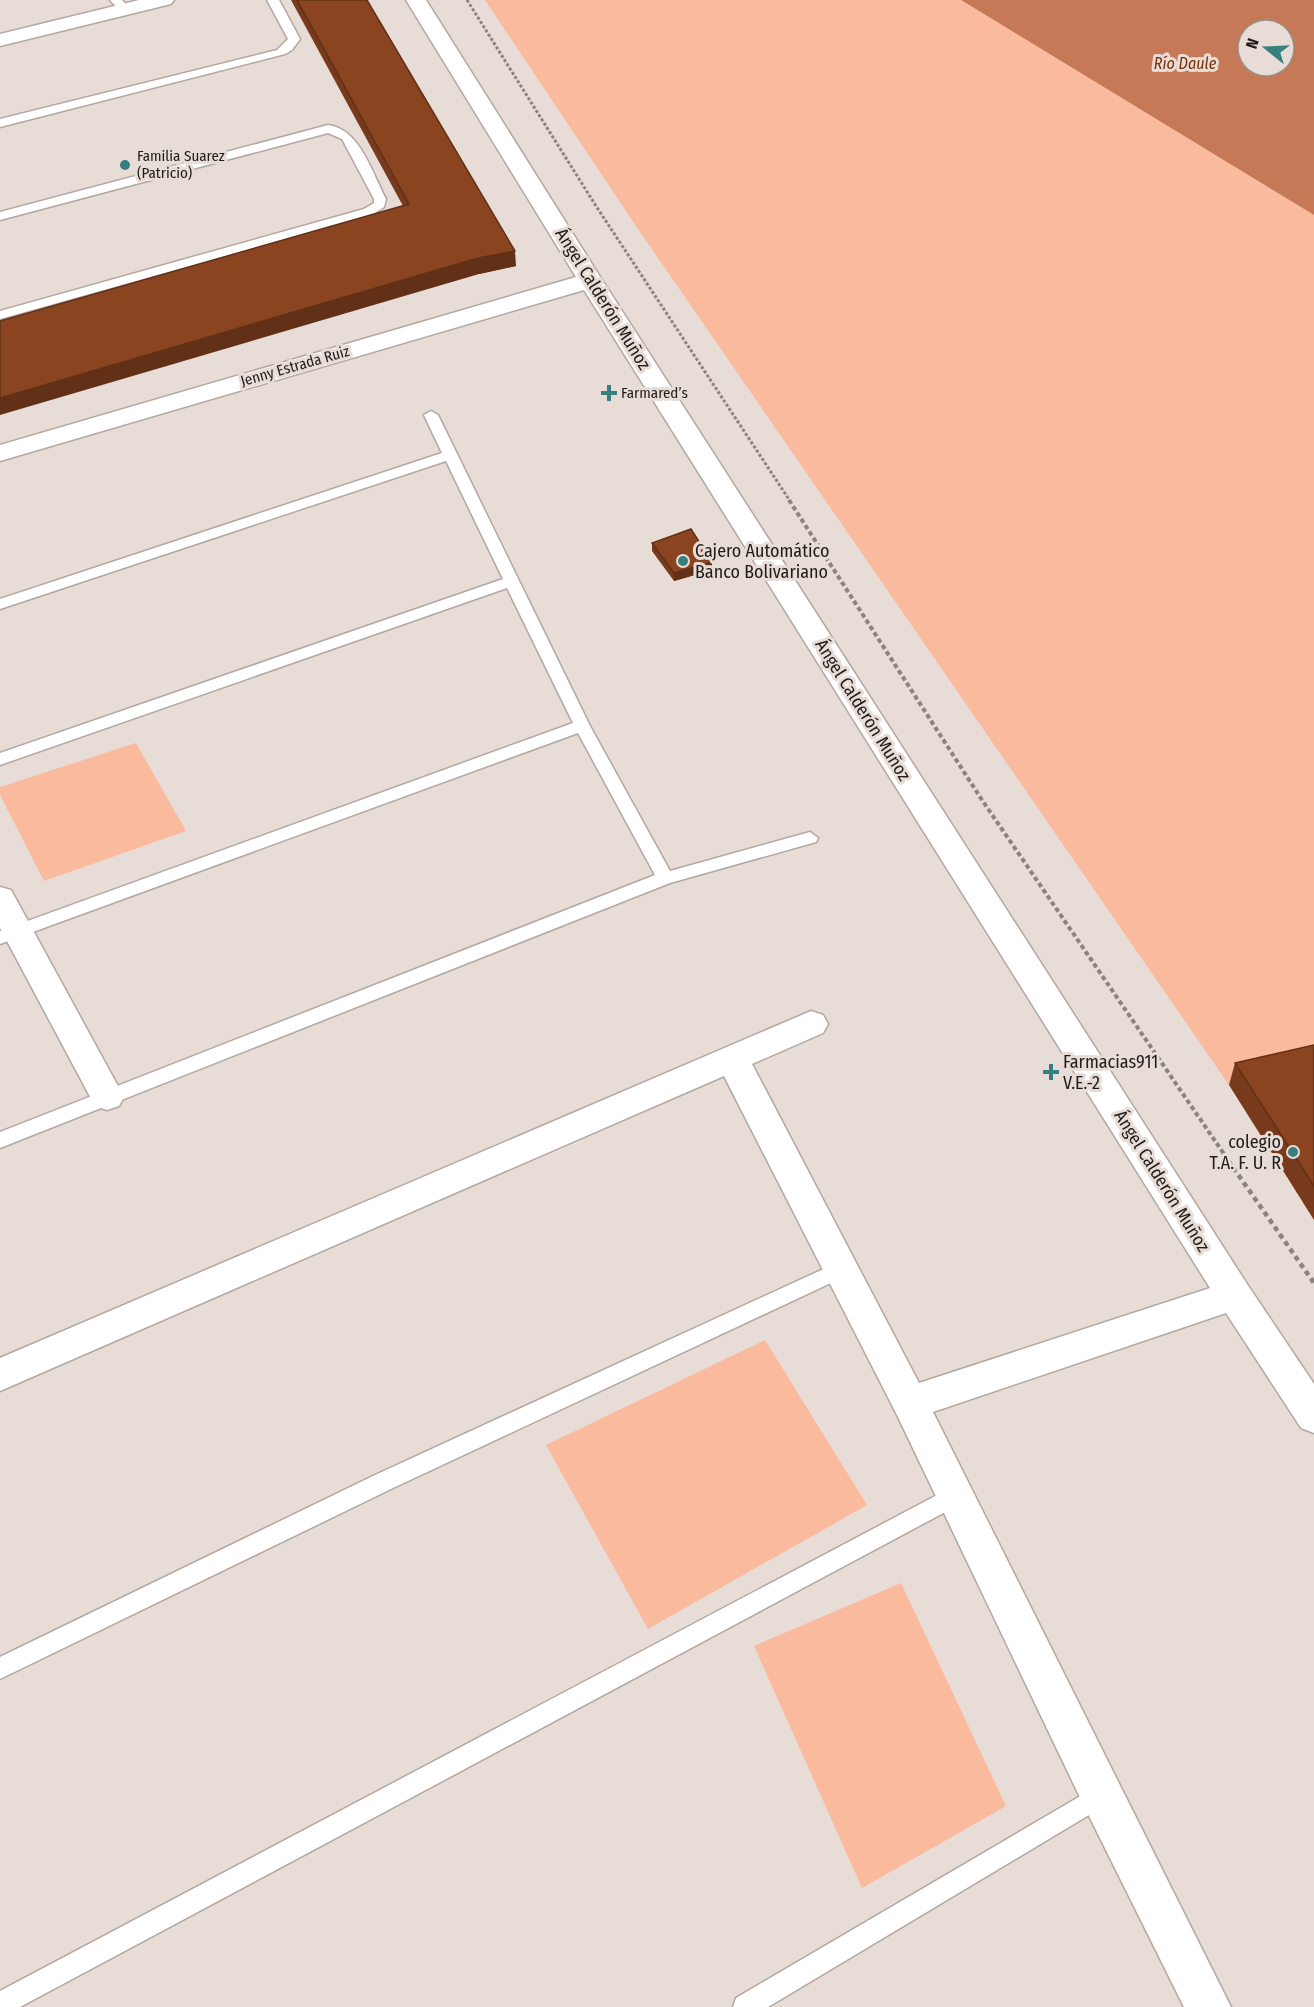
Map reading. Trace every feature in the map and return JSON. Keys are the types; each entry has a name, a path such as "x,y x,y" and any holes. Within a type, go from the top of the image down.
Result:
{"street":[{"path":"0,40 121,5 164,0"},
{"name":"Ángel Calderón Muñoz","path":"416,0 1234,1295 1314,1416"},
{"name":"Jenny Estrada Ruiz","path":"0,453 591,280"},
{"path":"0,898 9,934 107,1097"},
{"path":"0,1375 811,1024"},
{"path":"732,1059 910,1403 1101,1795 1208,2007"},
{"path":"910,1403 1234,1295"}],"lane":[{"path":"0,123 281,52 293,44 294,39 273,0"},
{"path":"0,216 328,129 336,129 347,137 380,199 380,204 368,212 0,315"},
{"path":"431,415 582,726 665,878"},
{"path":"0,603 450,455"},
{"path":"0,759 512,581"},
{"path":"9,934 582,726"},
{"path":"0,1140 665,878 810,838"},
{"path":"0,1668 384,1482 841,1269"},
{"path":"0,2004 956,1495"},
{"path":"745,2007 1101,1795"}],"path":[{"path":"467,0 596,206 748,435 981,800 1152,1052 1314,1283"}],"shaded area":[{"path":"485,0 961,0 1314,215 1314,1220 1229,1085 640,232"},
{"path":"136,743 186,831 44,881 0,795 0,787"},
{"path":"765,1340 867,1505 648,1629 546,1445"},
{"path":"901,1583 1006,1806 862,1888 754,1646"}],"water":[{"name":"Río Daule","path":"961,0 1314,0 1314,215"}],"building":[{"path":"297,0 367,0 515,251 478,258 0,398 0,321 409,204"},
{"name":"Cajero Automático Banco Bolivariano","path":"691,529 712,562 674,573 652,543"},
{"name":"colegio T.A. F. U. R","path":"1314,1045 1314,1186 1235,1063"}],"place":[{"name":"Familia Suarez (Patricio)","path":"125,165"},
{"name":"Farmared’s","path":"609,393"},
{"name":"Cajero Automático Banco Bolivariano","path":"683,561"},
{"name":"Farmacias911 V.E.-2","path":"1051,1072"},
{"name":"colegio T.A. F. U. R","path":"1293,1152"}]}
